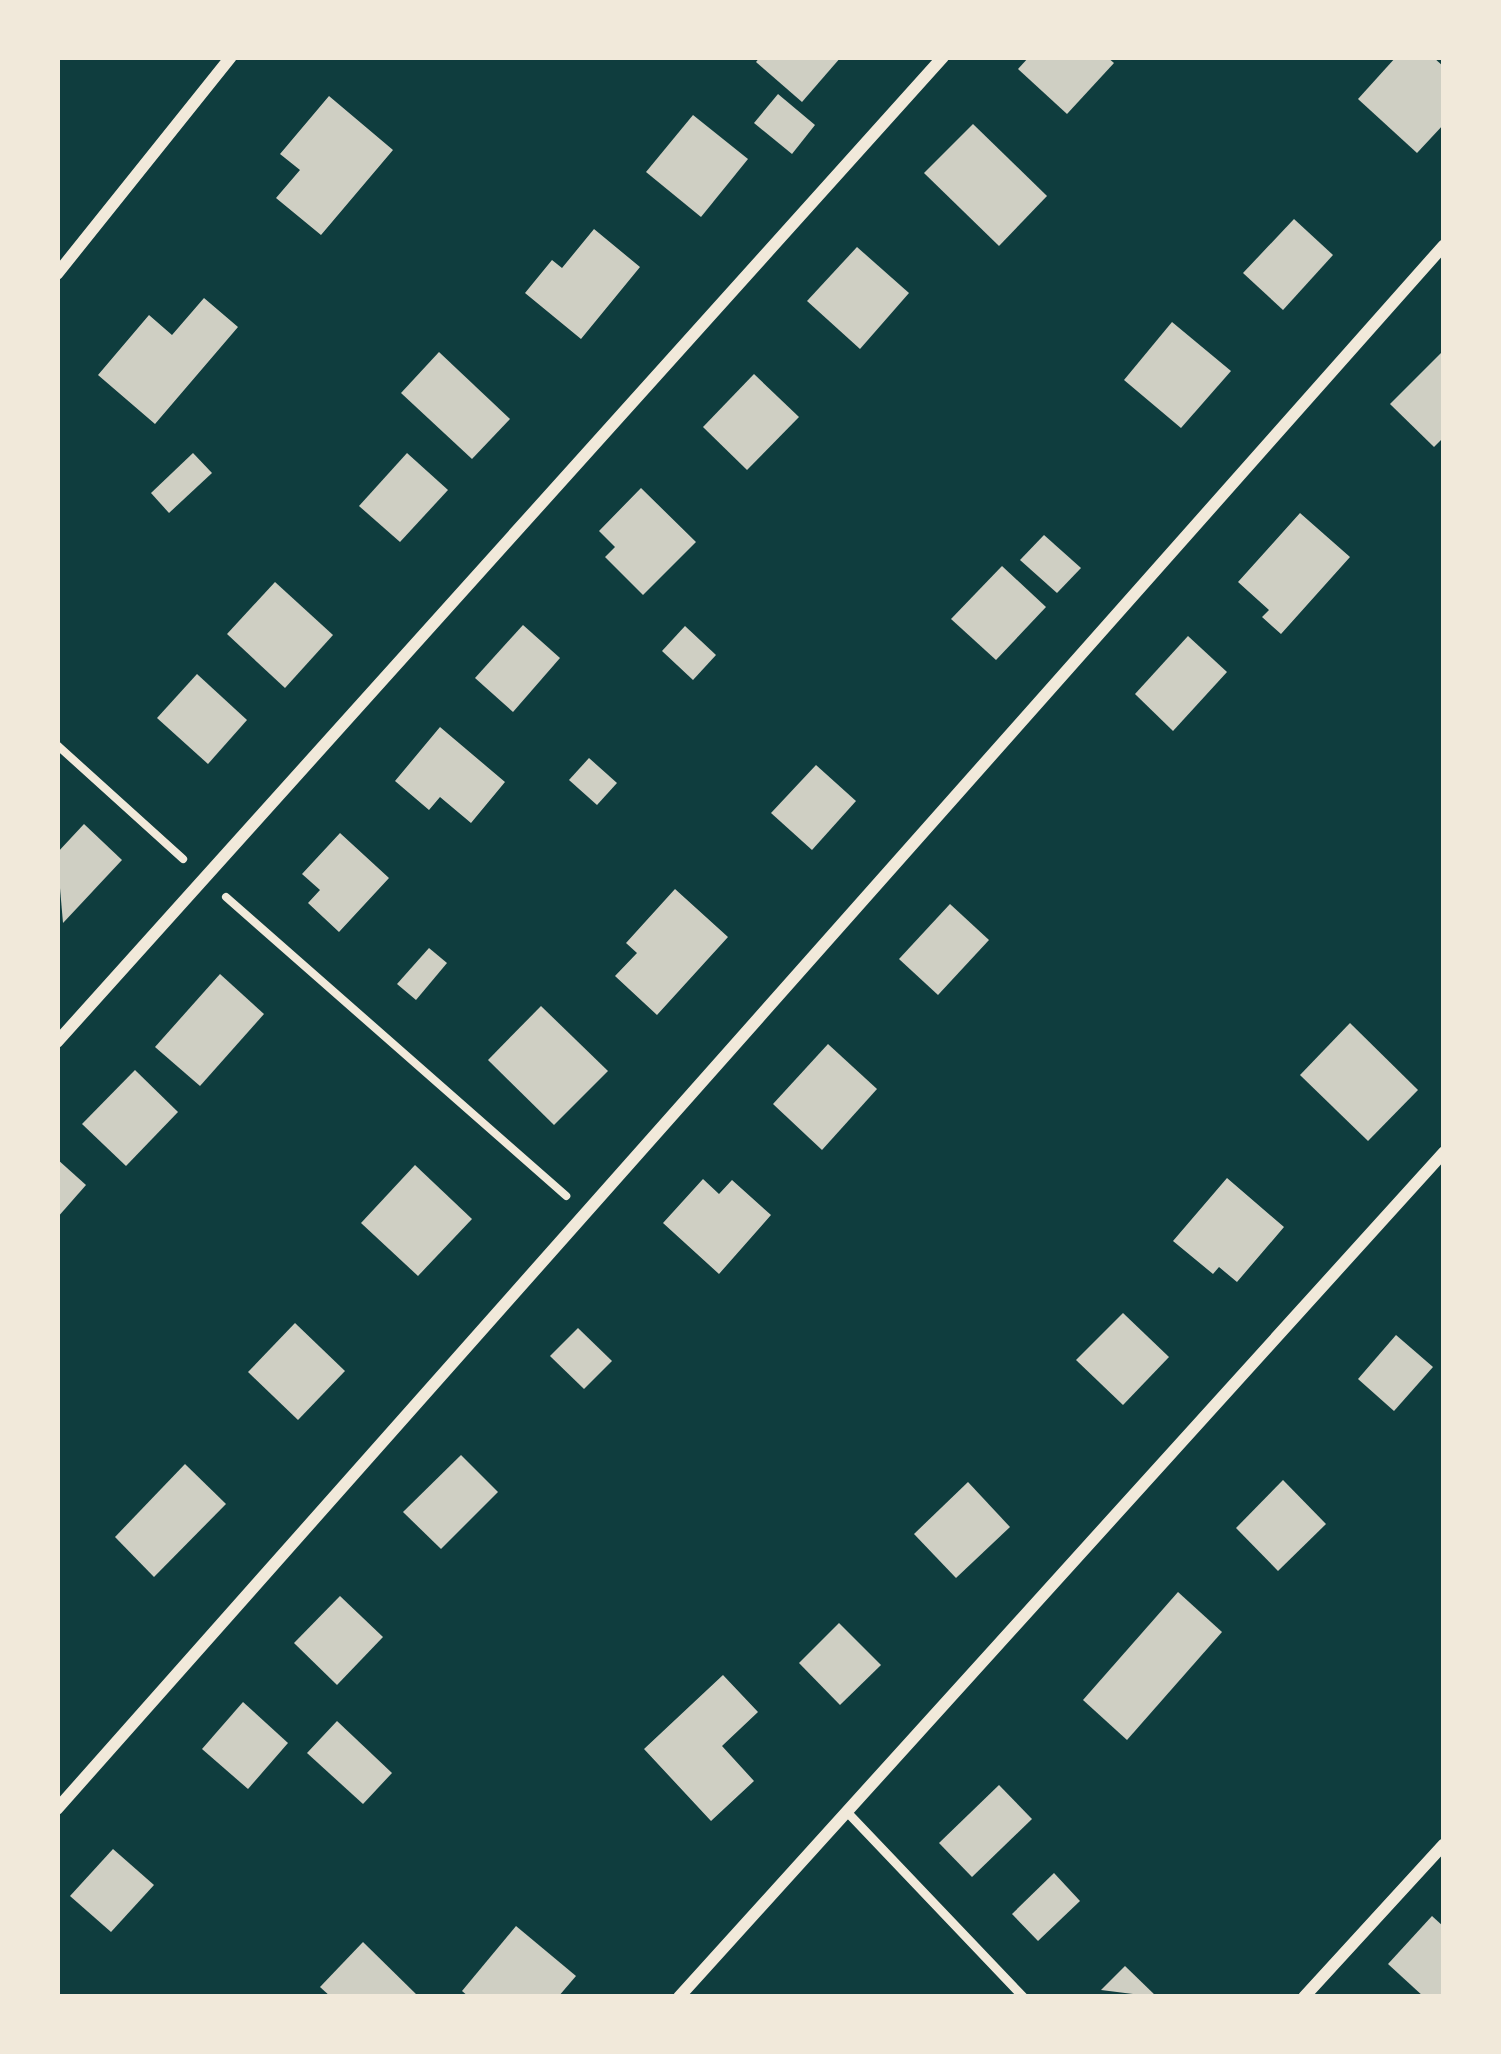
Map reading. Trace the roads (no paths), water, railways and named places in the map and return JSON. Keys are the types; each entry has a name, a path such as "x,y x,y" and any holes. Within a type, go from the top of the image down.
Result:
{"street":[{"path":"57,274 231,57"},
{"path":"57,1042 943,57"},
{"path":"57,1809 1444,245"},
{"path":"679,1997 1444,1152"},
{"path":"1304,1997 1444,1844"}],"lane":[{"path":"847,1812 1023,1997"}]}
